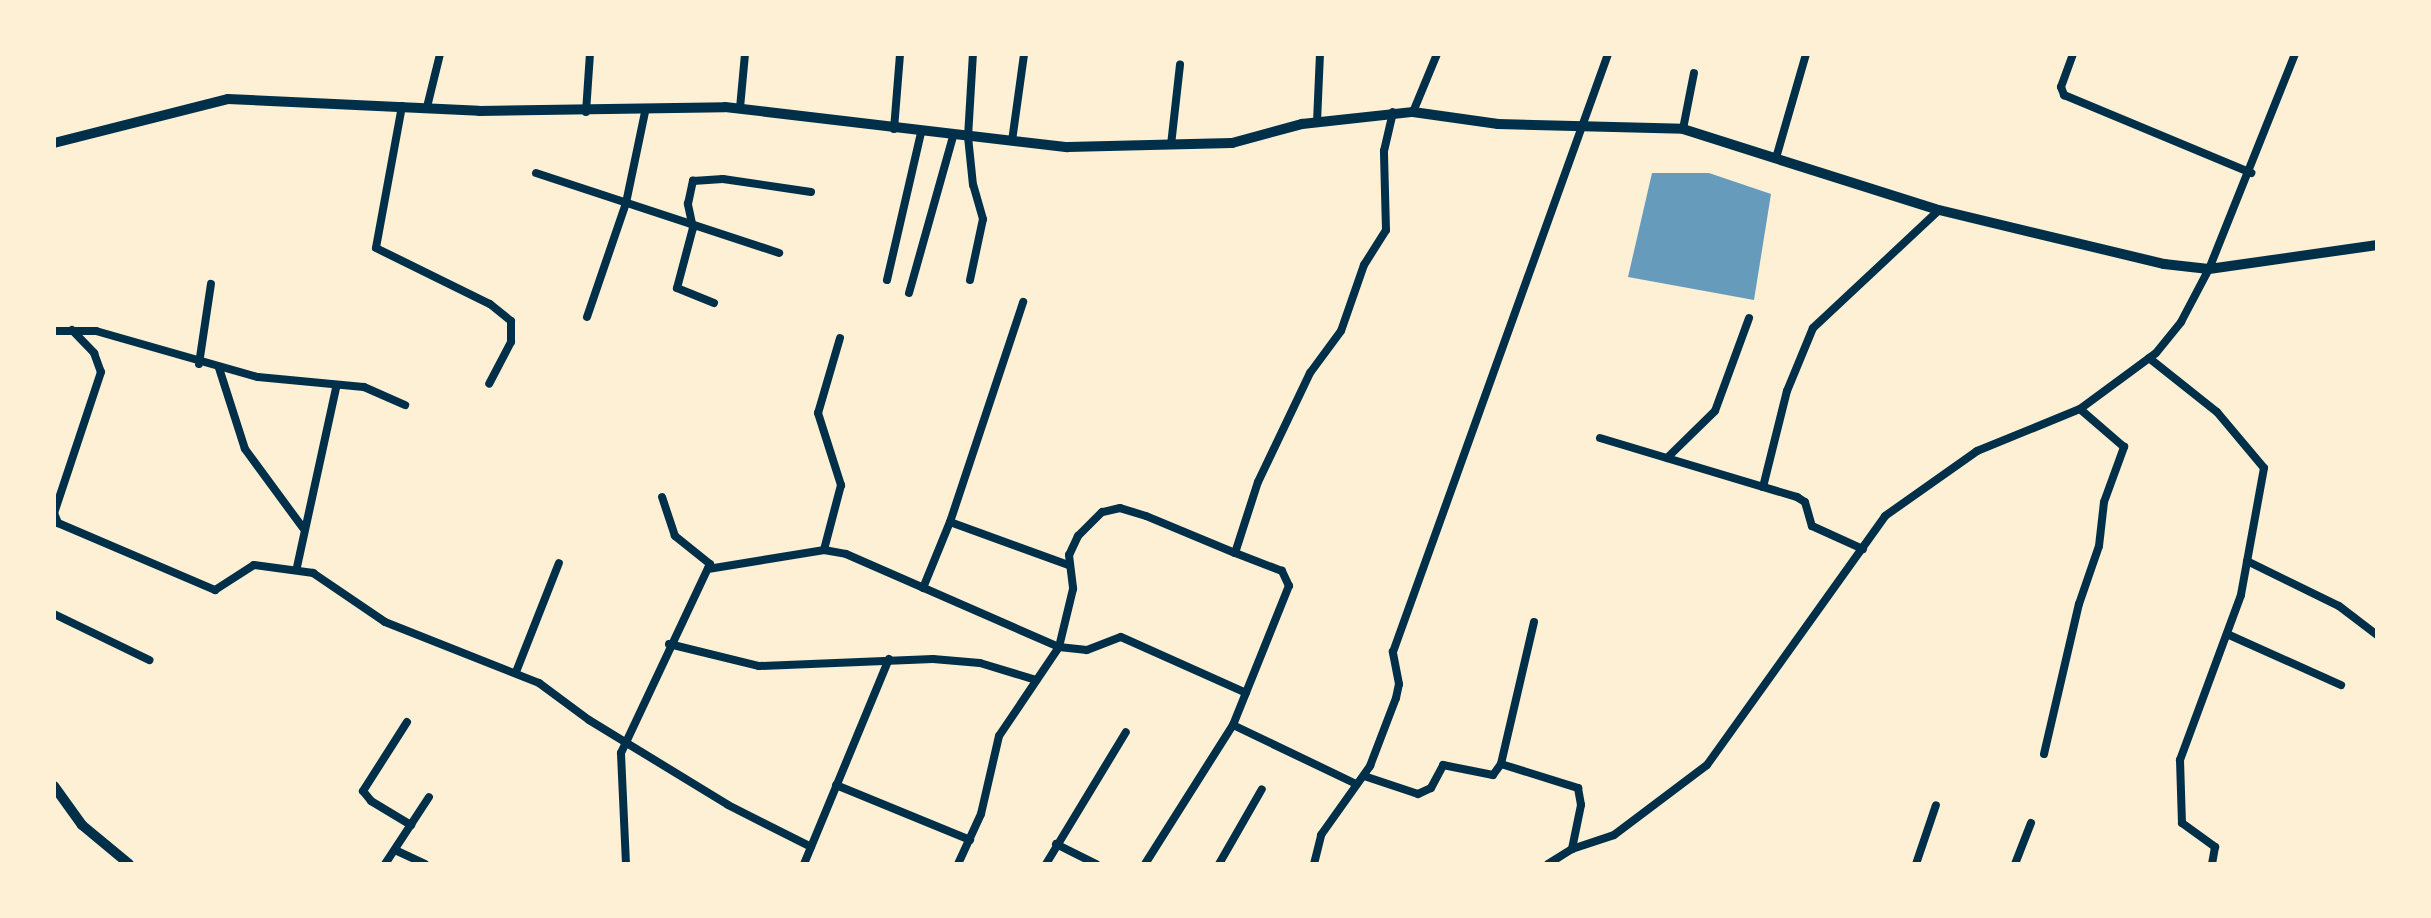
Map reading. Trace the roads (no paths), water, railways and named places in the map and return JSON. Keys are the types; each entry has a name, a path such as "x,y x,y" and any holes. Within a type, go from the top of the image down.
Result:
{"street":[{"path":"427,107 440,54"},
{"path":"586,112 590,54"},
{"path":"740,108 745,54"},
{"path":"894,130 900,54"},
{"path":"970,280 983,219 973,185 968,137 973,54"},
{"path":"1012,141 1024,54"},
{"path":"1317,122 1320,54"},
{"path":"1413,112 1437,54"},
{"path":"1314,864 1321,835 1364,776 1396,698 1399,684 1393,652 1608,54"},
{"path":"1776,158 1806,54"},
{"path":"2073,54 2061,87 2064,95 2251,173"},
{"path":"1548,864 1572,849 1614,835 1707,765 1851,568 1885,516 1977,451 2080,409 2149,358 2181,322 2209,269 2251,173 2295,54"},
{"path":"1171,145 1180,65"},
{"path":"1683,129 1694,73"},
{"path":"54,143 228,99 586,112 740,108 953,136 1012,141 1171,145 1232,143 1317,122 1413,112 1581,128 1683,129 1939,210 2164,264 2209,269 2377,245"},
{"path":"402,106 376,248 490,304 511,321 511,342 489,384"},
{"path":"587,317 626,203 645,112"},
{"path":"1235,553 1258,482 1310,373 1341,331 1364,265 1386,230 1384,151 1393,112"},
{"path":"887,280 921,133"},
{"path":"909,293 953,136"},
{"path":"536,173 693,228 779,253"},
{"path":"714,303 677,288 693,228 688,204 699,178 811,192"},
{"path":"1763,487 1787,391 1813,328 1939,210"},
{"path":"199,364 211,284"},
{"path":"923,588 950,522 1023,302"},
{"path":"1667,458 1715,411 1749,318"},
{"path":"72,330 94,353 101,372 54,520 215,590 254,565 297,567 313,573 385,622 516,672 728,805 811,847"},
{"path":"54,331 112,335 219,368 336,388 364,387 405,405"},
{"path":"824,550 841,485 818,413 840,338"},
{"path":"2149,358 2209,405 2264,468 2247,561 2227,634 2178,775 2182,823 2215,847 2212,864"},
{"path":"219,368 245,449 303,528"},
{"path":"297,567 303,528 336,388"},
{"path":"2044,754 2079,604 2099,546 2104,502 2124,447 2080,409"},
{"path":"1600,438 1805,502 1812,526 1860,553"},
{"path":"626,864 619,769 625,741 669,644 708,569 707,557 675,536 662,497"},
{"path":"958,864 970,840 999,736 1059,647 1073,589 1068,565 1078,536 1095,517 1120,508 1288,577 1269,642 1233,725 1145,864"},
{"path":"950,522 1068,565"},
{"path":"708,569 824,550 846,554 1059,647 1087,650 1121,637 1246,693"},
{"path":"2247,561 2339,606 2377,635"},
{"path":"516,672 559,563"},
{"path":"54,614 149,660"},
{"path":"1364,776 1418,794 1431,788 1443,765 1493,775 1501,764 1534,622"},
{"path":"2227,634 2341,685"},
{"path":"669,644 759,666 889,659 980,663 1036,680"},
{"path":"804,864 889,659"},
{"path":"407,722 363,791 371,801 411,825"},
{"path":"1233,725 1356,784"},
{"path":"1046,864 1126,732"},
{"path":"1501,764 1578,788 1581,805 1572,849"},
{"path":"836,785 970,840"},
{"path":"54,786 82,825 129,864"},
{"path":"1219,864 1262,789"},
{"path":"385,864 429,797"},
{"path":"1916,864 1936,805"},
{"path":"2015,864 2031,823"},
{"path":"1056,844 1096,864"},
{"path":"395,850 425,864"}],"water":[{"path":"1652,173 1709,173 1771,194 1754,300 1628,277"}]}
